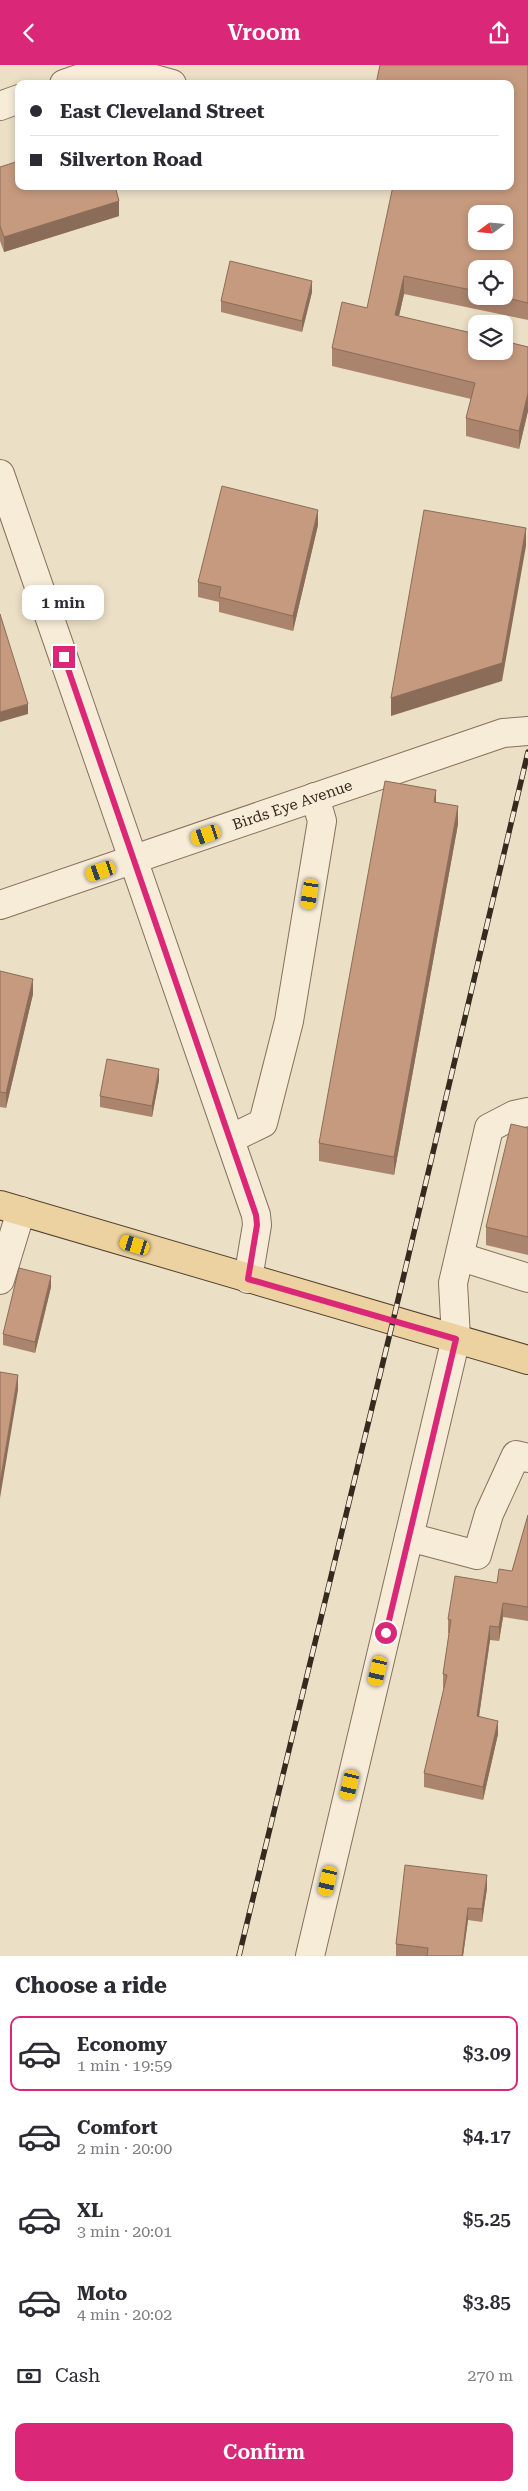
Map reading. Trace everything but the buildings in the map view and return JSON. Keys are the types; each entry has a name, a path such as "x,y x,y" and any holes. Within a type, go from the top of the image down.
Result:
{"main road":[{"path":"11,1208 528,1360"}],"street":[{"path":"75,80 112,67 158,80"},
{"path":"0,106 15,100"},
{"path":"0,474 256,1215 257,1225 248,1279"},
{"name":"Birds Eye Avenue","path":"0,905 503,733 528,731"},
{"path":"230,1139 263,1123 289,1021 322,821 315,797"},
{"path":"310,1956 456,1339 453,1283 461,1257 467,1215 489,1128 514,1115 528,1112"},
{"path":"0,1279 11,1208"},
{"path":"461,1257 528,1278"},
{"path":"409,1537 478,1555 488,1514 516,1455 528,1458"}],"railway":[{"path":"239,1956 393,1321 528,752"}],"route":[{"path":"64,657 256,1215 257,1225 248,1279 456,1339 386,1633"}]}
